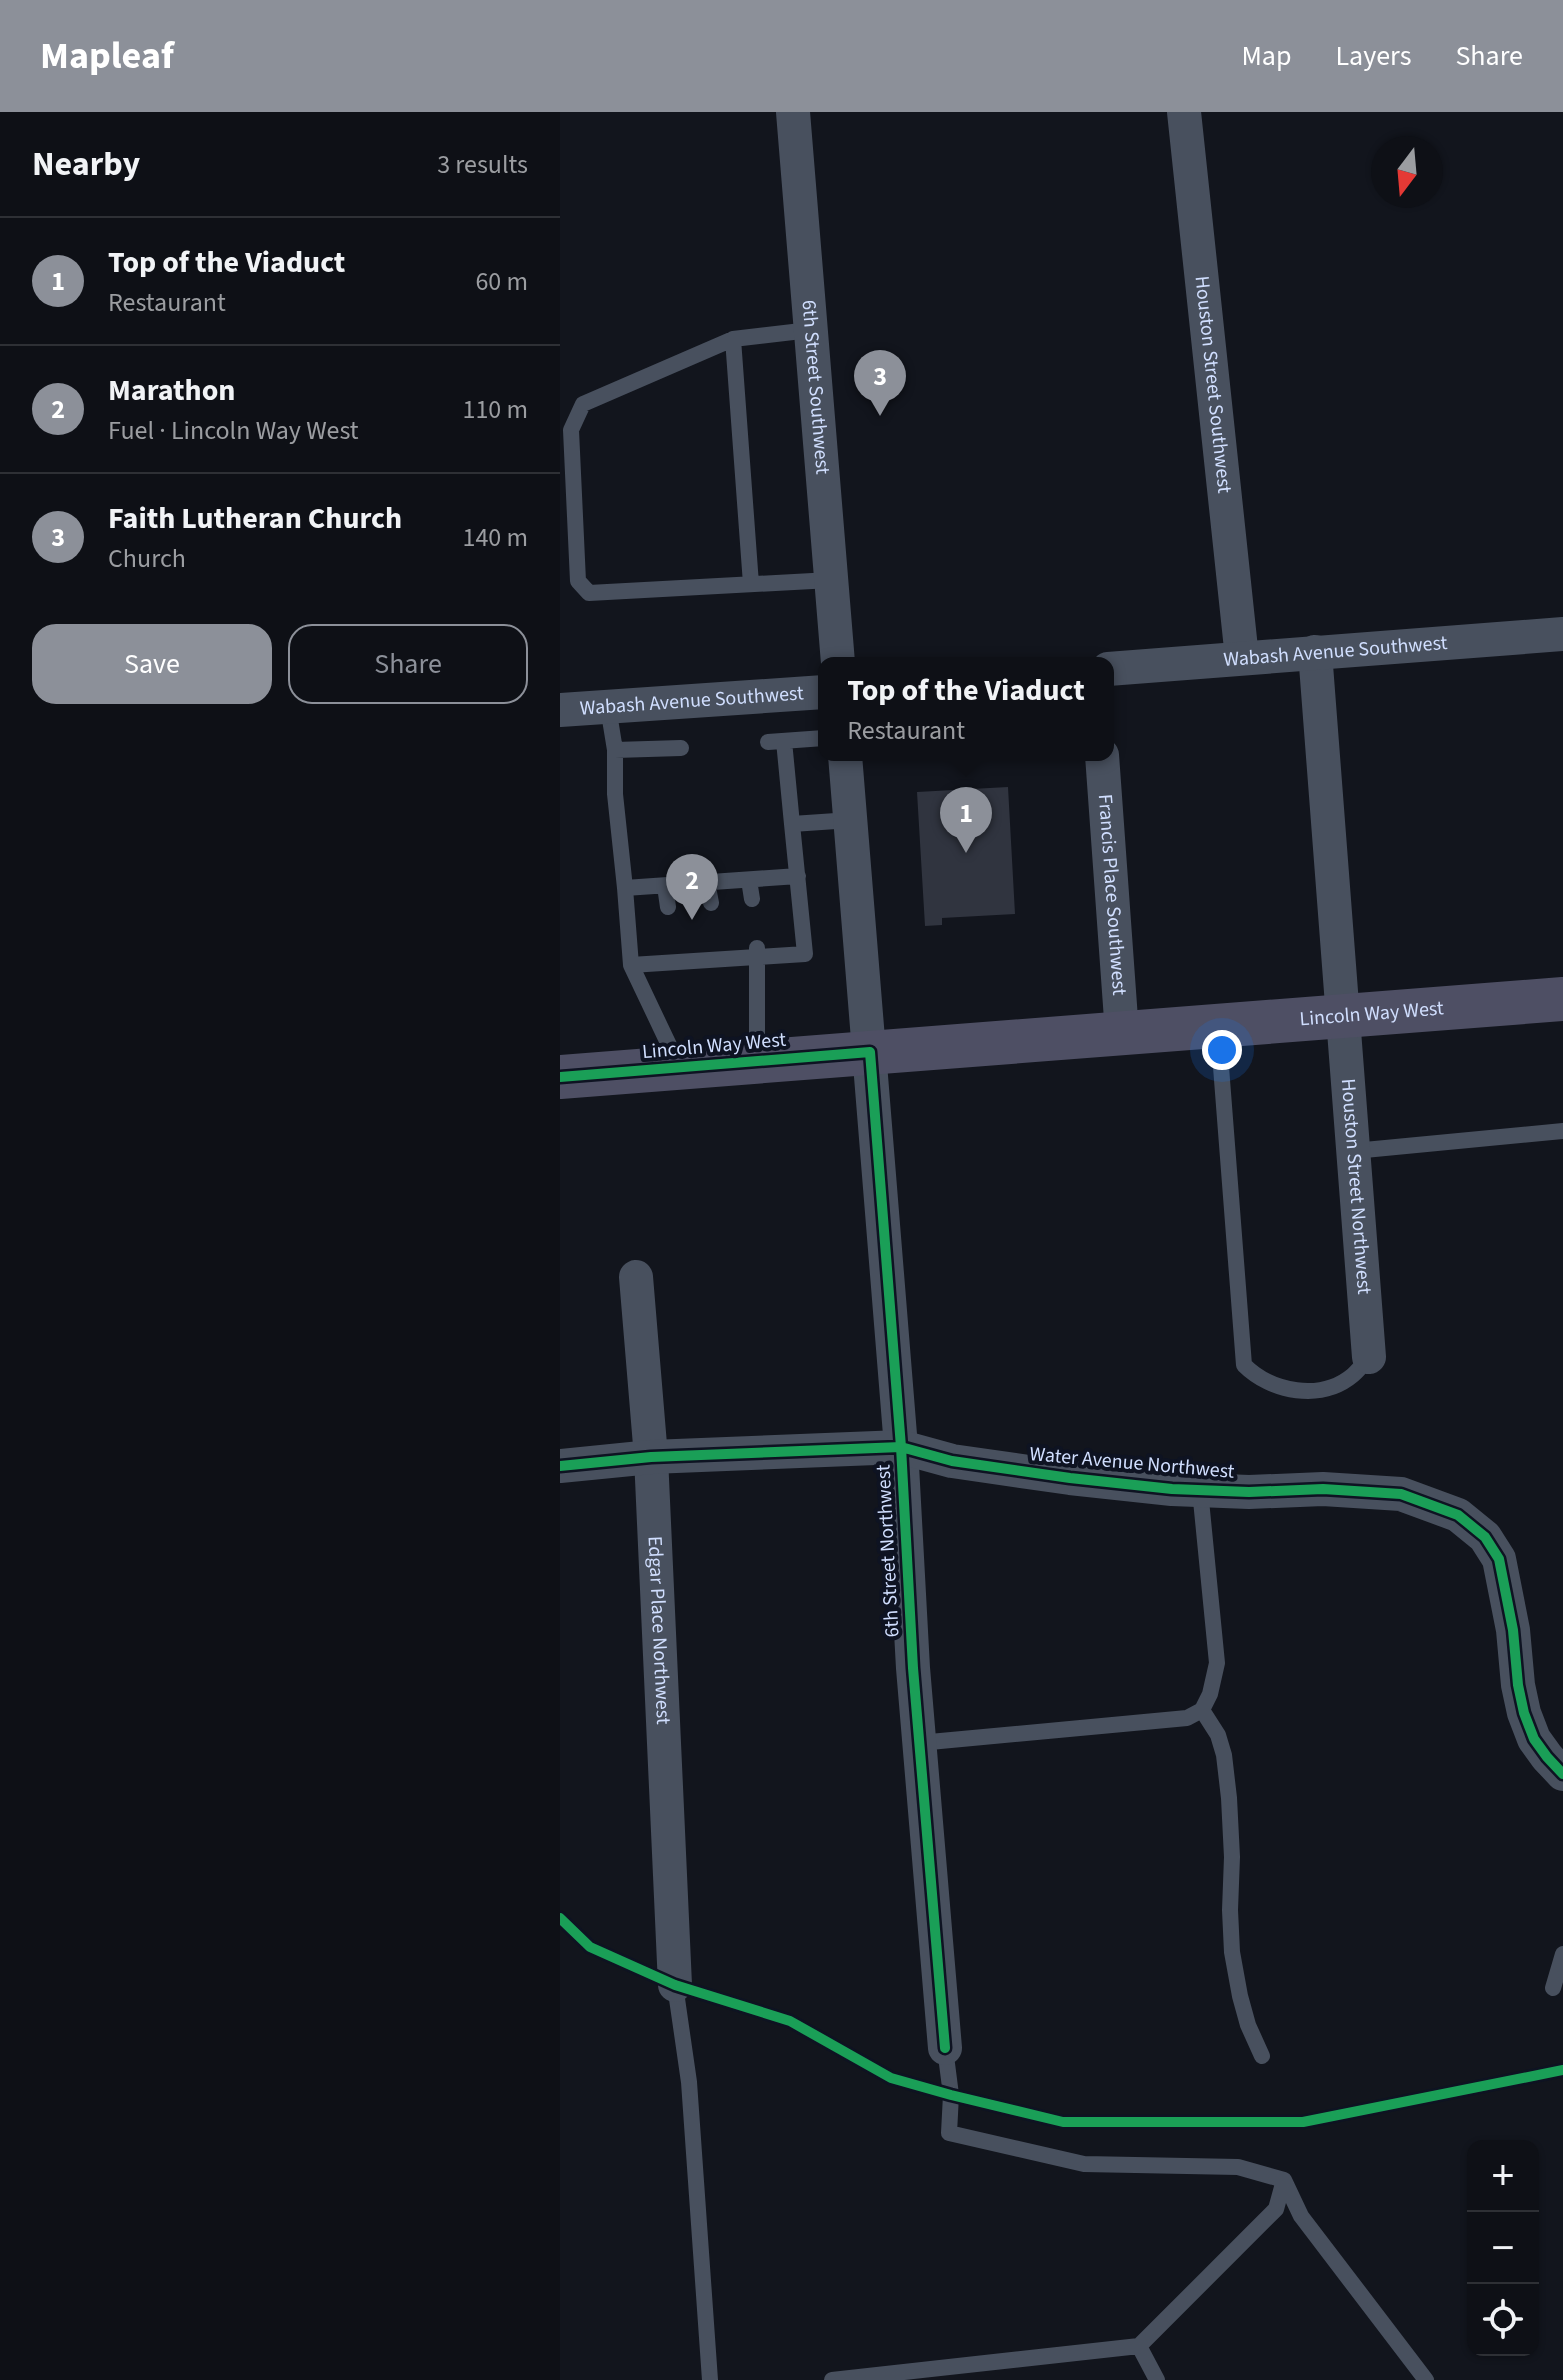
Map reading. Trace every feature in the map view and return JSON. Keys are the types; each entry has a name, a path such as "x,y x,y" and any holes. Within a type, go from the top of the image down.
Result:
{"main road":[{"name":"Lincoln Way West","path":"560,1077 1563,999"}],"street":[{"name":"6th Street Southwest","path":"793,112 837,657"},
{"name":"Houston Street Southwest","path":"1184,112 1242,658"},
{"name":"Wabash Avenue Southwest","path":"1114,669 1563,634"},
{"path":"1315,652 1342,1016"},
{"name":"Wabash Avenue Southwest","path":"560,710 818,692"},
{"path":"846,761 870,1052"},
{"name":"Francis Place Southwest","path":"1102,761 1122,1033"},
{"name":"Houston Street Northwest","path":"1342,1016 1369,1357"},
{"name":"6th Street Northwest","path":"870,1052 901,1447 913,1668 945,2048"},
{"name":"Edgar Place Northwest","path":"636,1277 651,1457 675,1985"},
{"name":"Water Avenue Northwest","path":"560,1466 651,1457 901,1447 952,1461 1070,1478 1200,1490 1323,1489 1401,1494 1458,1515 1485,1537 1499,1559 1524,1713 1534,1739 1563,1774"}],"lane":[{"path":"810,330 733,339 583,404 571,430 578,581 589,593 831,580"},
{"path":"733,339 751,584"},
{"path":"608,707 615,750 615,794 631,965 679,1067"},
{"path":"631,965 716,955 805,954 792,824 776,742 818,738"},
{"path":"615,750 681,748"},
{"path":"792,824 851,820"},
{"path":"625,888 798,876"},
{"path":"749,880 752,899"},
{"path":"707,882 711,903"},
{"path":"665,886 668,907"},
{"path":"757,1061 758,953"},
{"path":"1218,1025 1244,1365 1255,1376 1276,1387 1305,1391 1331,1387 1352,1376 1369,1357"},
{"path":"1354,1151 1563,1131"},
{"path":"919,1743 1187,1718 1202,1710 1210,1694 1217,1663 1200,1490"},
{"path":"1202,1710 1218,1735 1224,1755 1232,1857 1232,1952 1248,2025 1262,2056"},
{"path":"1553,1988 1563,1954"},
{"path":"675,1985 689,2082 710,2380"},
{"path":"945,2048 951,2095 949,2133 1084,2164 1238,2167 1284,2180 1301,2216 1426,2380"},
{"path":"832,2380 1139,2346 1276,2209 1284,2180"},
{"path":"1139,2346 1157,2380"}],"building":[{"path":"1008,787 1015,914 942,918 942,925 925,926 917,792"}],"cycle path":[{"path":"560,1077 870,1052 901,1447 913,1668 945,2048"},
{"path":"560,1466 651,1457 901,1447 952,1461 1172,1489 1249,1492 1323,1489 1401,1494 1458,1515 1485,1537 1499,1559 1513,1630 1524,1713 1534,1739 1563,1774"},
{"path":"560,1918 590,1947 675,1985 790,2021 891,2078 1063,2122 1303,2122 1563,2070"}],"place":[{"name":"Faith Lutheran Church","path":"880,416"},
{"name":"Top of the Viaduct","path":"966,853"},
{"name":"Marathon","path":"692,920"}]}
